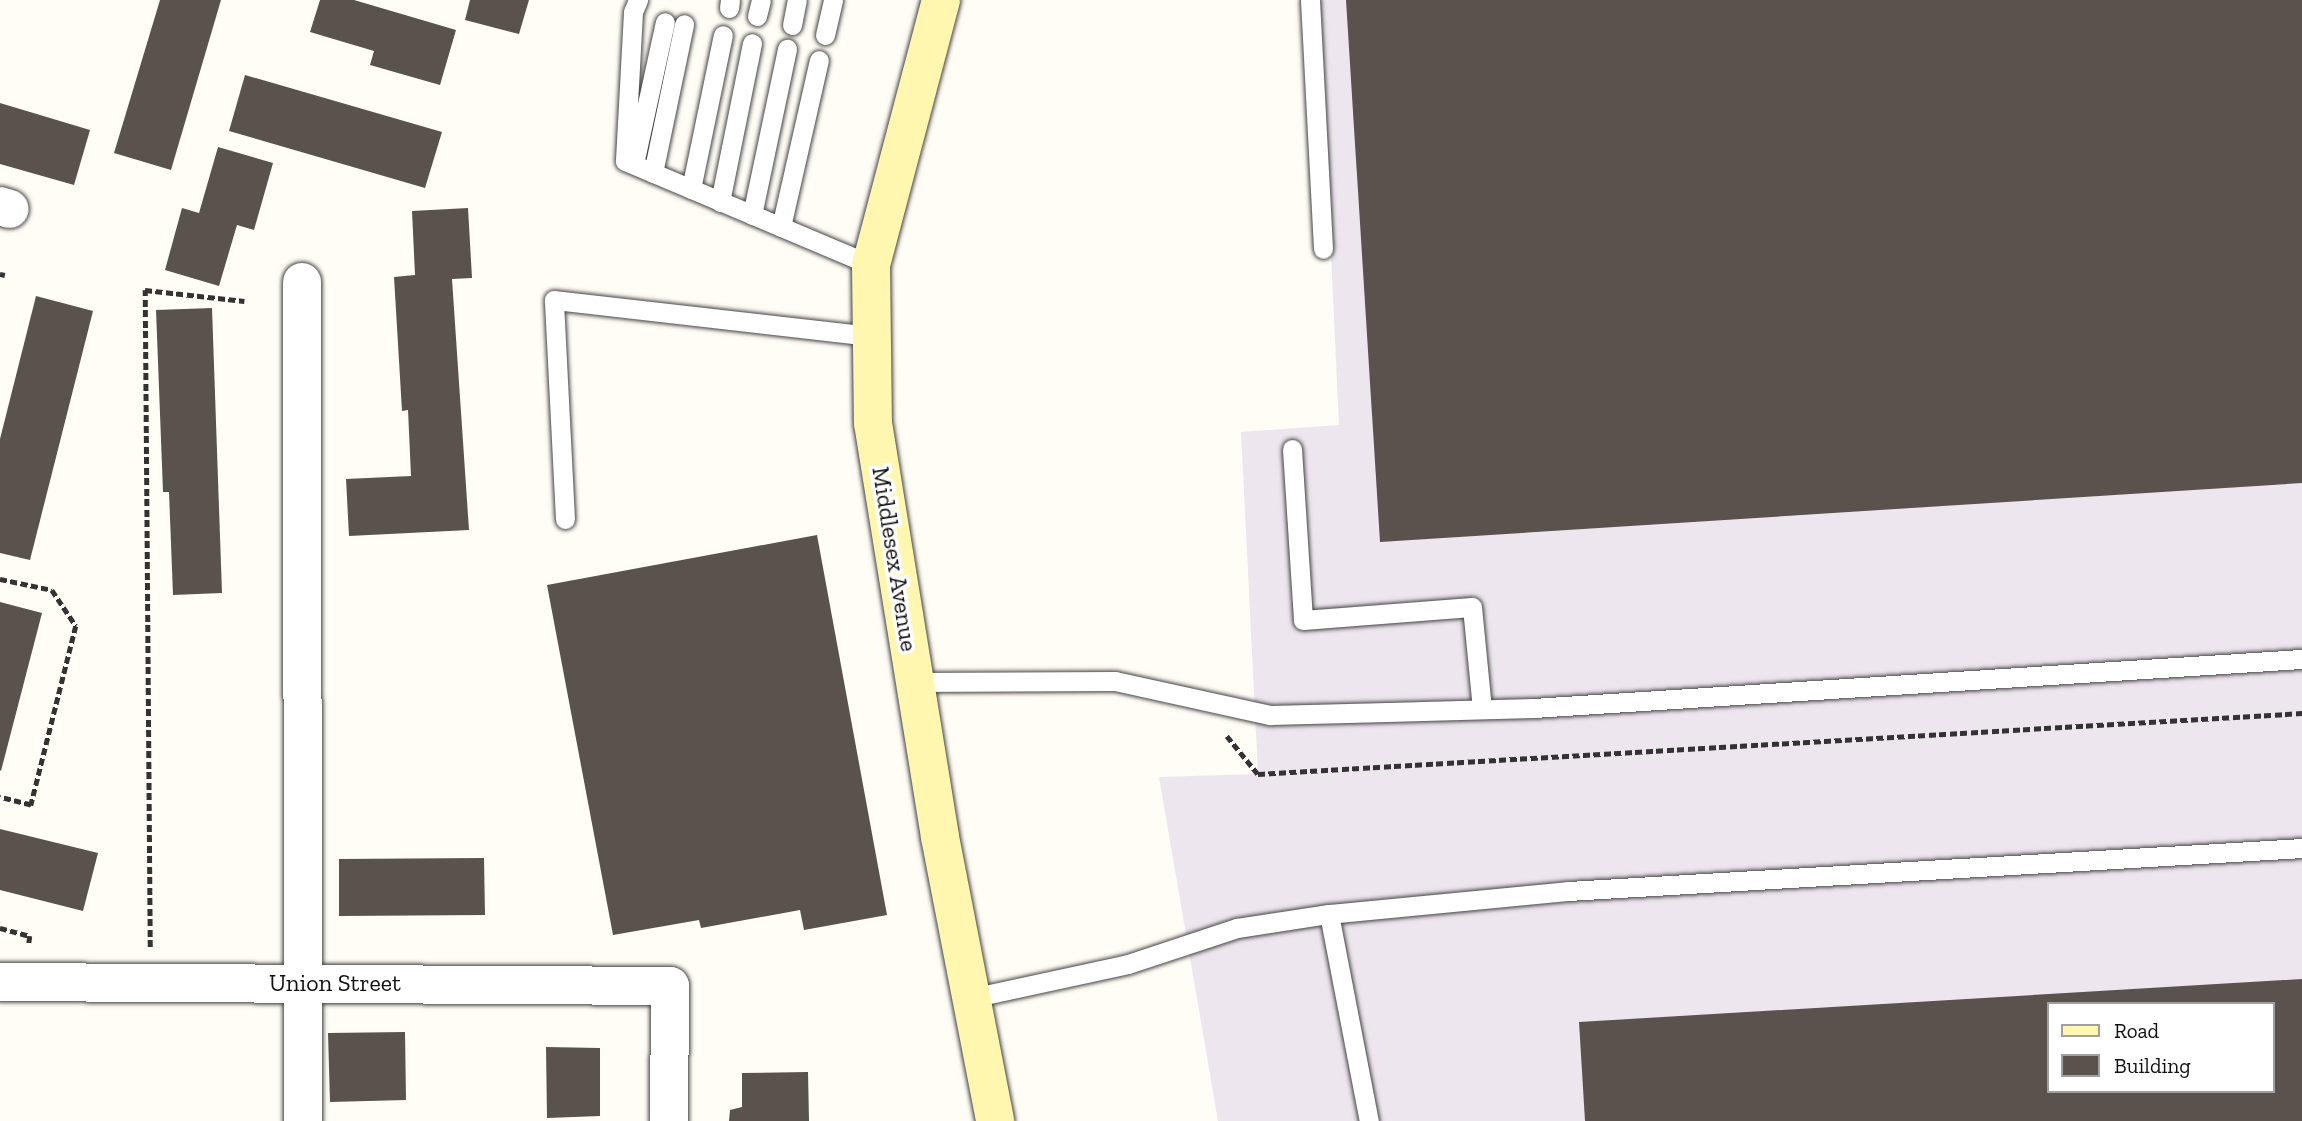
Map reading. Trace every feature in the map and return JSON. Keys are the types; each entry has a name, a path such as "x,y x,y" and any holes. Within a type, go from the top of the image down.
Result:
{"main road":[{"name":"Middlesex Avenue","path":"941,0 871,265 873,423 915,682 995,1121"}],"street":[{"path":"302,282 306,983 303,1121"},
{"name":"Union Street","path":"13,969 306,983 670,986 669,1121"}],"lane":[{"path":"638,0 633,12 625,162 871,265"},
{"path":"792,25 797,0"},
{"path":"825,35 833,0"},
{"path":"1310,0 1323,249"},
{"path":"634,166 675,23 653,173"},
{"path":"691,189 723,35"},
{"path":"720,202 752,43"},
{"path":"752,215 787,49"},
{"path":"780,227 819,60"},
{"path":"565,519 554,300 872,336"},
{"path":"1292,449 1303,620 1472,607 1482,709"},
{"path":"915,682 1115,681 1270,715 1482,709 2302,659"},
{"path":"971,998 1128,964 1237,928 1329,914 1567,891 2302,848"},
{"path":"1329,914 1368,1121"}],"path":[{"path":"150,955 145,290 244,301"},
{"path":"0,579 52,590 76,626 32,805 0,797"},
{"path":"1222,704 1228,740 1258,774 2302,713"},
{"path":"0,928 30,936 13,969"}],"shaded area":[{"path":"1319,0 2302,0 2302,1121 1218,1121 1159,777 1258,774 1241,432 1339,425"}],"building":[{"path":"160,0 221,0 171,170 114,153"},
{"path":"320,0 354,0 456,30 440,85 370,65 374,51 310,32"},
{"path":"470,0 529,0 519,34 465,20"},
{"path":"1346,0 2302,0 2302,483 1380,542"},
{"path":"245,75 442,132 425,188 229,131"},
{"path":"0,103 90,130 74,185 0,164"},
{"path":"218,147 273,163 254,230 237,225 219,286 165,270 182,208 199,213"},
{"path":"468,208 472,278 452,279 469,530 349,536 346,479 411,476 408,410 402,411 394,277 415,275 412,211"},
{"path":"36,296 93,311 30,560 0,553 0,439"},
{"path":"212,308 222,593 173,595 169,492 163,492 156,310"},
{"path":"817,535 887,915 804,930 800,910 701,928 699,920 613,935 547,585"},
{"path":"0,602 42,613 1,771 0,770"},
{"path":"0,829 98,853 83,911 0,890"},
{"path":"484,858 485,915 339,916 339,859"},
{"path":"2302,979 2302,1121 1585,1121 1579,1022"},
{"path":"405,1032 406,1100 330,1102 328,1033"},
{"path":"546,1047 600,1048 600,1116 547,1118"},
{"path":"808,1072 809,1121 729,1121 730,1110 742,1107 742,1073"}]}
